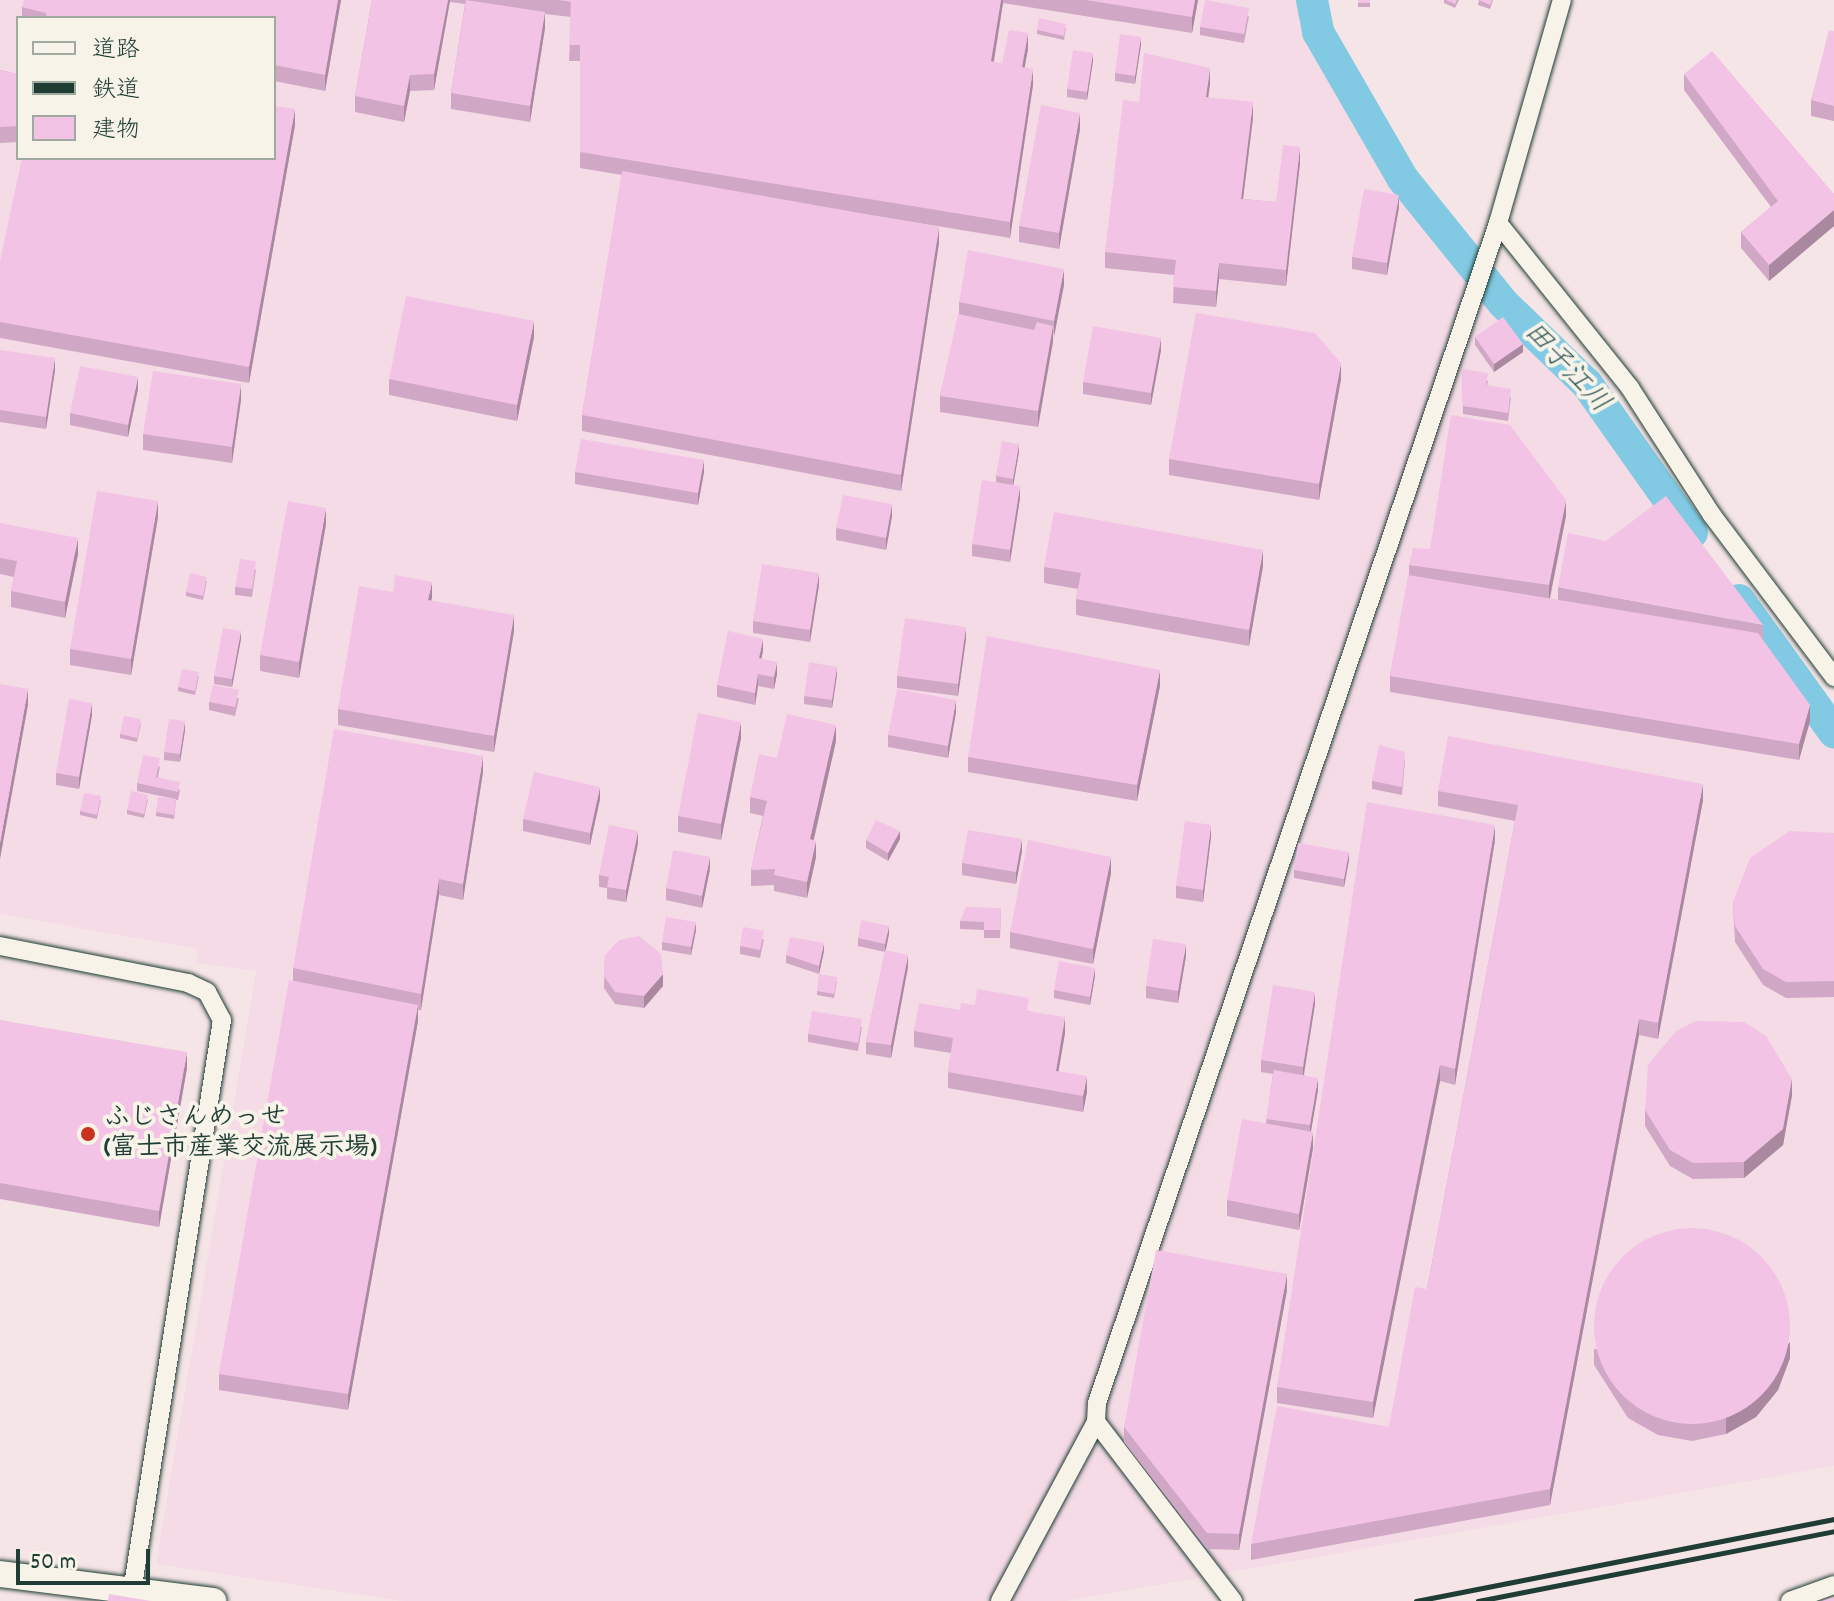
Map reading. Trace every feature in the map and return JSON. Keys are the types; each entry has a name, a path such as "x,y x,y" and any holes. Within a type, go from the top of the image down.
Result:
{"street":[{"path":"1000,1601 1096,1422 1498,223 1562,0"},
{"path":"1498,223 1630,388 1712,515 1834,677"},
{"path":"0,946 188,983 207,992 222,1020 132,1592"},
{"path":"1096,1422 1233,1601"},
{"path":"0,1574 213,1601"},
{"path":"1790,1601 1834,1585"}],"shaded area":[{"path":"0,0 1314,0 1330,49 1397,178 1496,275 1672,509 1834,744 1834,1466 1066,1601 403,1601 156,1564 256,971 196,963 198,949 0,914"}],"building":[{"path":"24,0 338,0 325,75 276,65 276,16 46,16 46,13 22,7"},
{"path":"372,0 448,0 434,74 410,75 404,106 355,96"},
{"path":"466,0 545,12 530,106 451,93"},
{"path":"559,0 1001,0 991,61 1002,64 1009,30 1028,33 1022,67 1033,69 1010,222 580,152 580,45 569,45 571,2"},
{"path":"1086,0 1195,0 1192,17"},
{"path":"1205,0 1249,8 1244,34 1200,27"},
{"path":"1039,18 1066,24 1064,36 1037,30"},
{"path":"1829,30 1834,31 1834,106 1811,100"},
{"path":"1120,34 1141,37 1135,76 1115,73"},
{"path":"1073,50 1093,53 1087,92 1067,89"},
{"path":"1712,51 1834,194 1834,210 1769,265 1741,232 1778,201 1684,74"},
{"path":"1144,53 1210,68 1206,97 1253,102 1241,199 1276,202 1283,145 1300,147 1286,270 1219,263 1216,291 1173,287 1176,260 1105,252 1123,100 1139,102"},
{"path":"0,70 16,74 16,126 0,127"},
{"path":"1041,105 1080,113 1059,233 1019,226"},
{"path":"276,106 295,109 249,367 0,322 0,261 22,160 276,160"},
{"path":"622,171 939,227 901,475 582,415"},
{"path":"1364,189 1399,195 1387,263 1352,257"},
{"path":"968,250 1064,269 1054,321 959,302"},
{"path":"406,296 534,321 517,405 389,379"},
{"path":"1196,313 1315,333 1341,363 1319,484 1169,459"},
{"path":"958,314 1034,330 1037,322 1053,326 1038,411 940,396"},
{"path":"1503,317 1523,344 1494,364 1475,337"},
{"path":"1093,326 1161,338 1151,393 1083,382"},
{"path":"0,350 55,358 46,417 0,410"},
{"path":"80,366 138,377 128,425 70,413"},
{"path":"1462,369 1488,373 1486,385 1511,389 1508,413 1463,406"},
{"path":"153,371 241,384 232,447 143,434"},
{"path":"1451,415 1510,425 1566,500 1549,585 1409,565 1413,548 1430,549"},
{"path":"581,439 704,460 698,493 575,472"},
{"path":"1002,441 1019,444 1013,479 996,476"},
{"path":"982,480 1020,486 1010,550 972,544"},
{"path":"97,491 158,501 131,659 70,649"},
{"path":"843,495 892,504 886,538 836,528"},
{"path":"1666,496 1763,625 1558,587 1568,533 1606,541"},
{"path":"288,501 326,508 299,662 260,655"},
{"path":"1054,512 1263,550 1249,630 1076,599 1081,573 1044,567"},
{"path":"0,523 78,538 65,602 11,591 17,561 0,558"},
{"path":"240,559 256,561 252,589 235,587"},
{"path":"762,564 819,573 810,630 753,621"},
{"path":"190,573 207,577 203,596 186,592"},
{"path":"395,575 432,582 428,600 514,615 494,736 338,709 359,586 393,592"},
{"path":"1408,575 1758,633 1810,705 1799,744 1390,676"},
{"path":"905,618 966,627 958,684 897,676"},
{"path":"223,628 241,631 232,679 214,676"},
{"path":"728,631 763,639 759,658 777,662 774,677 758,674 755,693 717,685"},
{"path":"987,636 1160,670 1137,785 968,757"},
{"path":"809,662 837,667 832,700 804,696"},
{"path":"182,669 199,672 195,691 178,687"},
{"path":"0,684 28,689 0,843"},
{"path":"213,685 239,690 235,707 209,702"},
{"path":"897,689 956,700 948,746 888,735"},
{"path":"69,699 92,703 79,777 56,773"},
{"path":"698,713 741,722 721,824 678,816"},
{"path":"787,714 836,725 810,839 816,841 807,882 774,875 775,869 751,870 767,801 750,797 759,754 777,758"},
{"path":"124,716 141,719 137,738 120,734"},
{"path":"169,719 185,721 180,754 164,752"},
{"path":"334,729 483,756 463,884 439,879 421,994 293,968"},
{"path":"1448,736 1703,784 1658,1023 1639,1019 1550,1489 1251,1544 1277,1406 1389,1427 1415,1287 1427,1289 1518,805 1438,791"},
{"path":"1379,745 1405,752 1402,787 1372,781"},
{"path":"143,755 160,758 156,777 180,782 178,792 137,783"},
{"path":"534,772 600,787 590,833 523,819"},
{"path":"131,791 148,795 144,814 127,810"},
{"path":"84,793 101,796 97,815 80,811"},
{"path":"158,797 176,799 174,815 156,812"},
{"path":"1367,802 1495,825 1455,1069 1440,1065 1373,1402 1277,1387"},
{"path":"876,820 900,831 888,853 866,840"},
{"path":"1185,821 1211,825 1203,890 1176,886"},
{"path":"609,825 638,831 626,890 607,887 609,877 599,875"},
{"path":"968,830 1022,839 1016,872 962,863"},
{"path":"1790,831 1834,833 1834,981 1786,982 1763,969 1735,926 1733,902 1750,858"},
{"path":"1028,840 1111,857 1093,949 1010,932"},
{"path":"1298,843 1349,852 1344,879 1294,870"},
{"path":"673,850 710,857 702,896 666,888"},
{"path":"966,907 1001,908 1000,930 984,930 984,922 960,921"},
{"path":"666,917 696,922 691,947 662,942"},
{"path":"861,920 889,926 885,944 858,938"},
{"path":"743,927 764,931 760,950 740,946"},
{"path":"639,936 661,954 663,974 644,996 615,992 604,976 605,955 619,940"},
{"path":"790,937 824,943 819,966 786,955"},
{"path":"1153,939 1186,944 1178,991 1146,986"},
{"path":"885,950 908,955 891,1045 866,1042"},
{"path":"1059,961 1095,968 1090,997 1054,990"},
{"path":"819,974 837,977 834,994 817,991"},
{"path":"289,980 418,1005 348,1394 219,1374"},
{"path":"1273,985 1315,992 1303,1067 1261,1060"},
{"path":"977,989 1029,998 1027,1011 1065,1017 1056,1071 1087,1076 1083,1096 948,1072 953,1038 914,1031 919,1003 960,1010 961,1003 975,1005"},
{"path":"812,1011 862,1019 858,1043 808,1034"},
{"name":"ふじさんめっせ (富士市産業交流展示場)","path":"0,1020 187,1052 159,1211 0,1183"},
{"path":"1696,1021 1744,1022 1766,1036 1792,1079 1783,1129 1744,1162 1693,1163 1670,1150 1645,1110 1648,1065 1676,1031"},
{"path":"1274,1070 1318,1078 1310,1125 1266,1119"},
{"path":"1242,1119 1313,1132 1299,1214 1227,1200"},
{"path":"1692,1228 1729,1235 1761,1257 1783,1289 1790,1326 1783,1363 1761,1395 1729,1417 1692,1424 1655,1417 1623,1395 1601,1363 1594,1326 1601,1289 1623,1257 1655,1235"},
{"path":"1156,1250 1287,1274 1239,1534 1207,1533 1124,1427"},
{"path":"109,1594 151,1601 108,1601"}],"waterway":[{"name":"田子江川","path":"1312,0 1318,32 1403,179 1503,303 1587,384 1692,533"},
{"name":"田子江川","path":"1739,600 1834,732"}],"railway":[{"path":"1416,1601 1834,1519"},
{"path":"1478,1601 1834,1531"}],"place":[{"name":"ふじさんめっせ (富士市産業交流展示場)","path":"88,1134"}]}
